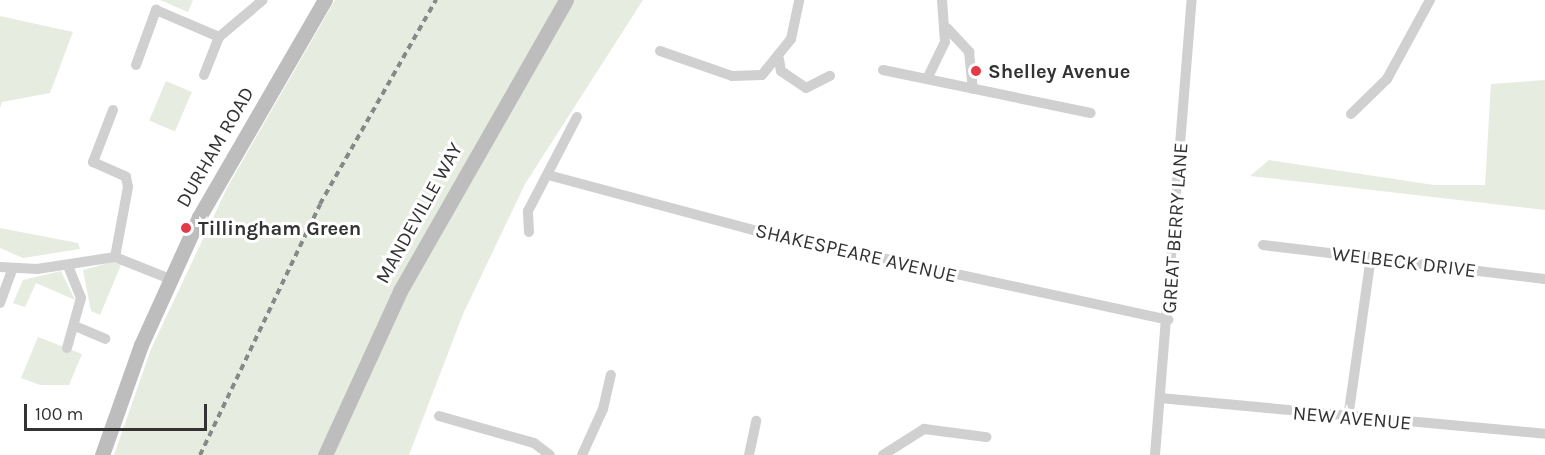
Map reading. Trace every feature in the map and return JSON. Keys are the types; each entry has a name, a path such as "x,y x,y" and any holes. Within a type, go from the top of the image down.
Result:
{"main road":[{"name":"DURHAM ROAD","path":"102,455 170,279 238,146 325,0"},
{"name":"MANDEVILLE WAY","path":"325,455 400,291 566,0"}],"street":[{"path":"204,75 219,38 263,0"},
{"path":"660,51 748,79 762,75 779,60 791,39 799,0"},
{"path":"927,79 947,28 942,0"},
{"name":"GREAT BERRY LANE","path":"1155,455 1168,320 1192,0"},
{"path":"1351,114 1387,79 1431,0"},
{"path":"136,65 156,10 219,38"},
{"path":"947,28 969,52 973,89"},
{"path":"779,60 781,71 806,88 830,76"},
{"path":"883,70 1091,113"},
{"path":"114,110 93,162 126,177 128,187 115,257"},
{"path":"529,232 528,211 577,117"},
{"name":"SHAKESPEARE AVENUE","path":"548,175 776,235 1168,320"},
{"name":"WELBECK DRIVE","path":"1263,245 1545,279"},
{"path":"0,303 5,270 68,265 115,257 170,279"},
{"path":"1348,418 1371,257"},
{"path":"67,348 81,298 68,265"},
{"path":"75,326 105,339"},
{"path":"582,455 603,409 611,375"},
{"name":"NEW AVENUE","path":"1160,398 1348,418 1545,434"},
{"path":"439,416 534,443 550,455"},
{"path":"749,455 756,421"},
{"path":"883,455 924,429 986,437"}],"shaded area":[{"path":"160,0 193,0 188,12"},
{"path":"335,0 643,0 525,184 463,314 409,455 114,455 151,349 228,186"},
{"path":"0,16 73,32 50,93 2,102 0,108"},
{"path":"1545,80 1545,210 1250,176 1269,160 1434,185 1485,185 1491,84"},
{"path":"166,81 192,92 175,132 149,121"},
{"path":"0,228 78,243 80,249 23,258 0,248"},
{"path":"112,262 121,265 100,315 91,311 83,270"},
{"path":"61,271 75,300 36,283 25,307 13,303 23,280"},
{"path":"38,337 82,354 69,385 40,385 21,378"}],"railway":[{"path":"200,455 320,204 436,0"}],"place":[{"name":"Shelley Avenue","path":"976,71"},
{"name":"Tillingham Green","path":"186,228"}]}
